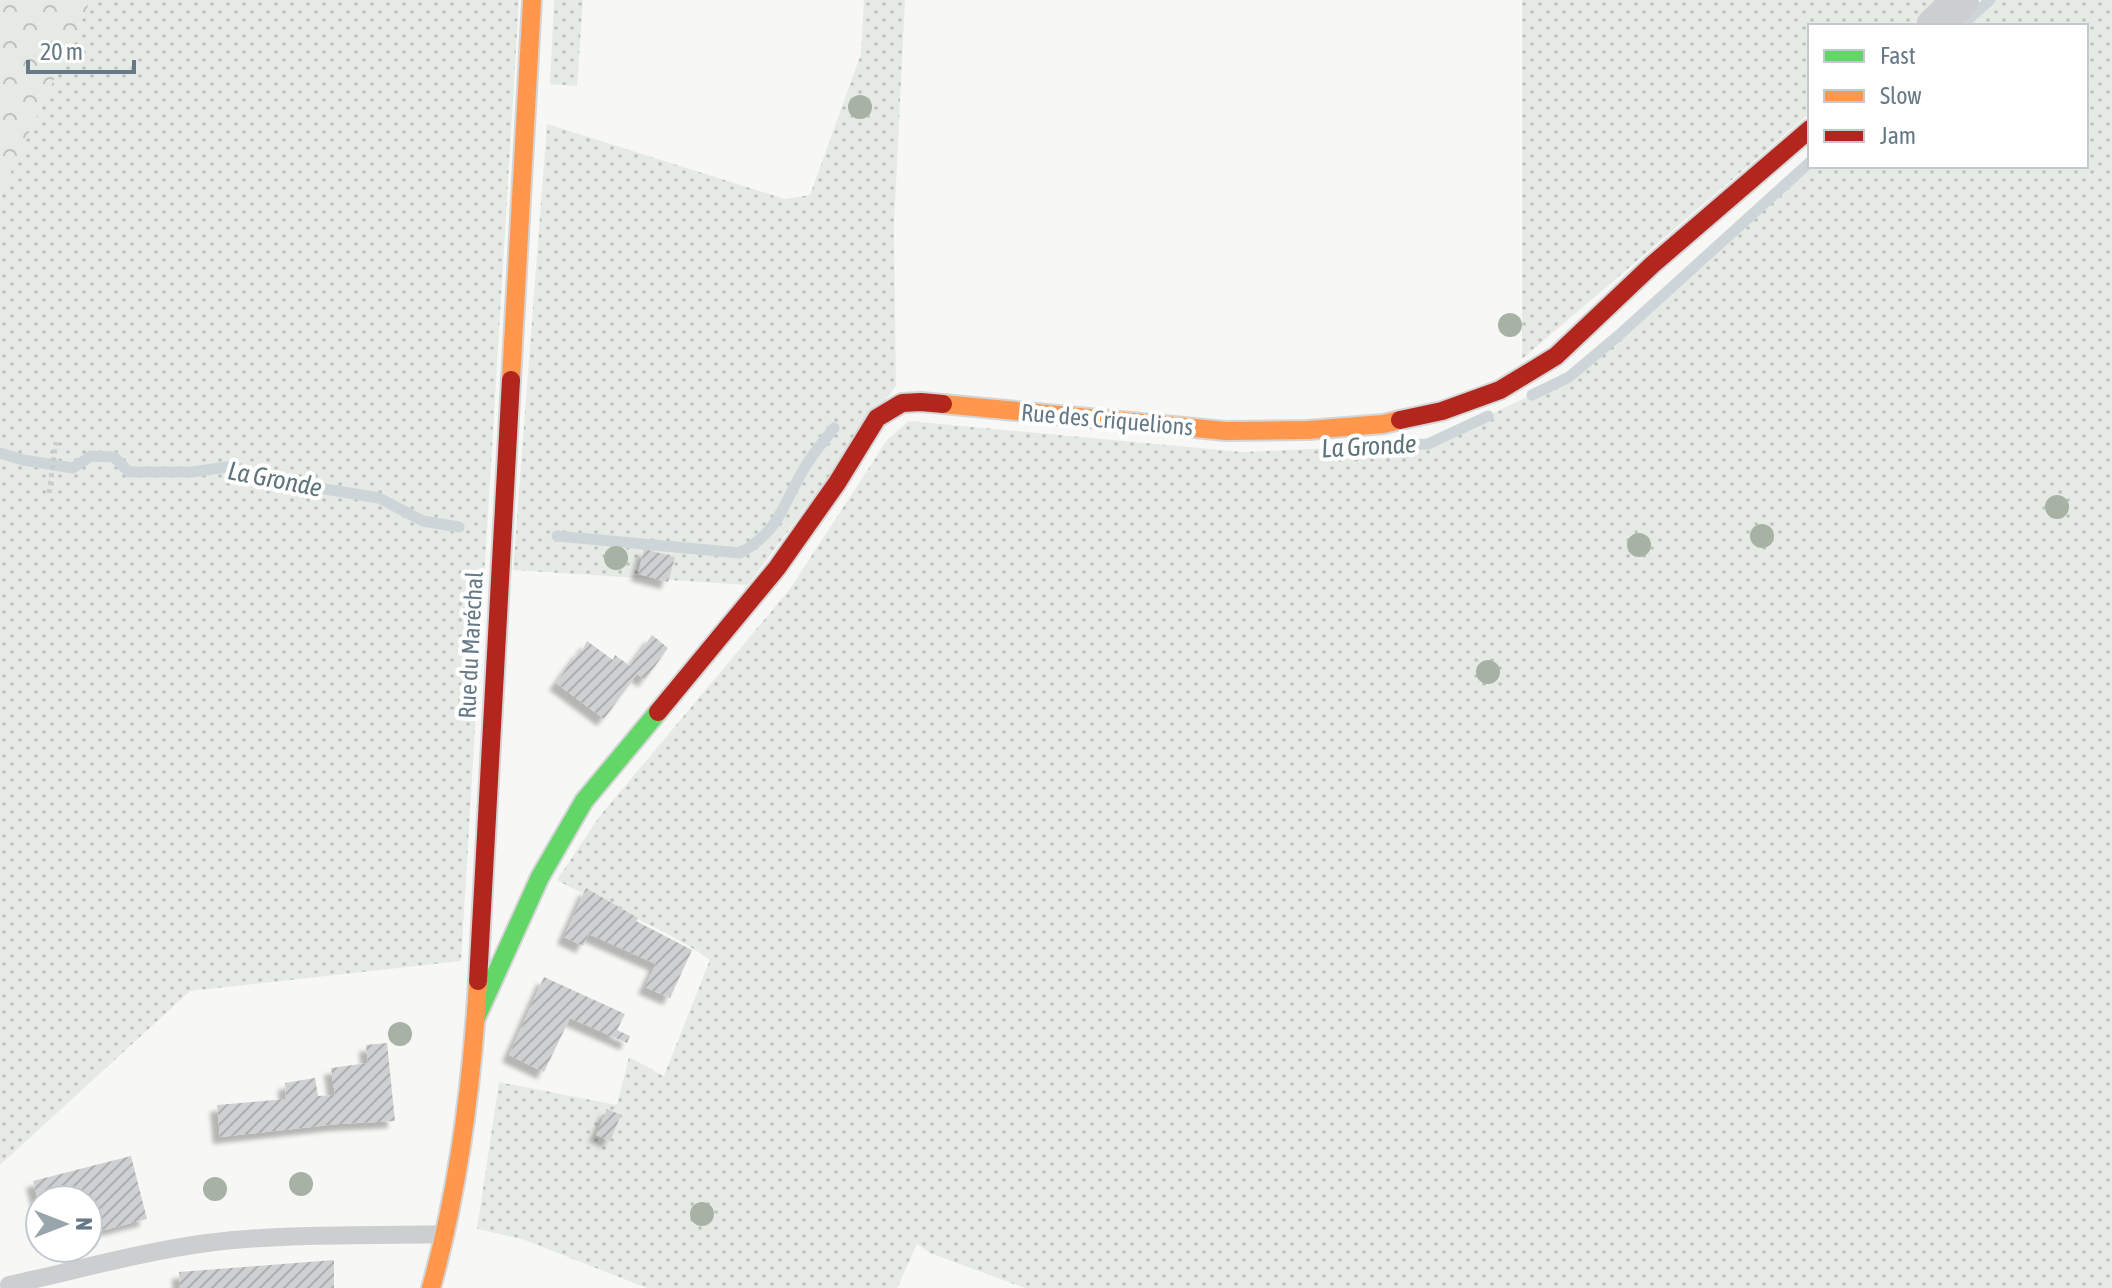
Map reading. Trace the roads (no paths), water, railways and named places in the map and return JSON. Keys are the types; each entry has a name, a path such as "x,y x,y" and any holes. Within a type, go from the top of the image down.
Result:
{"street":[{"name":"Rue du Maréchal","path":"431,1288 446,1234 463,1141 476,1018 532,0"},
{"path":"1936,24 1961,0"},
{"name":"Rue des Criquelions","path":"476,1018 540,877 584,801 777,568 837,483 877,418 888,410 902,403 921,402 1226,431 1308,430 1383,424 1442,411 1500,390 1556,356 1652,265 1808,131"}],"lane":[{"path":"9,1285 206,1243 248,1239 446,1234"}],"waterway":[{"name":"La Gronde","path":"1963,24 1990,0"},
{"name":"La Gronde","path":"1532,395 1569,377 1808,164"},
{"name":"La Gronde","path":"1371,446 1428,444 1488,416"},
{"name":"La Gronde","path":"557,536 740,553 772,526 807,463 834,428"},
{"name":"La Gronde","path":"0,453 73,468 91,456 114,457 129,472 192,472 234,466 264,479 379,498 423,521 459,527"}]}
